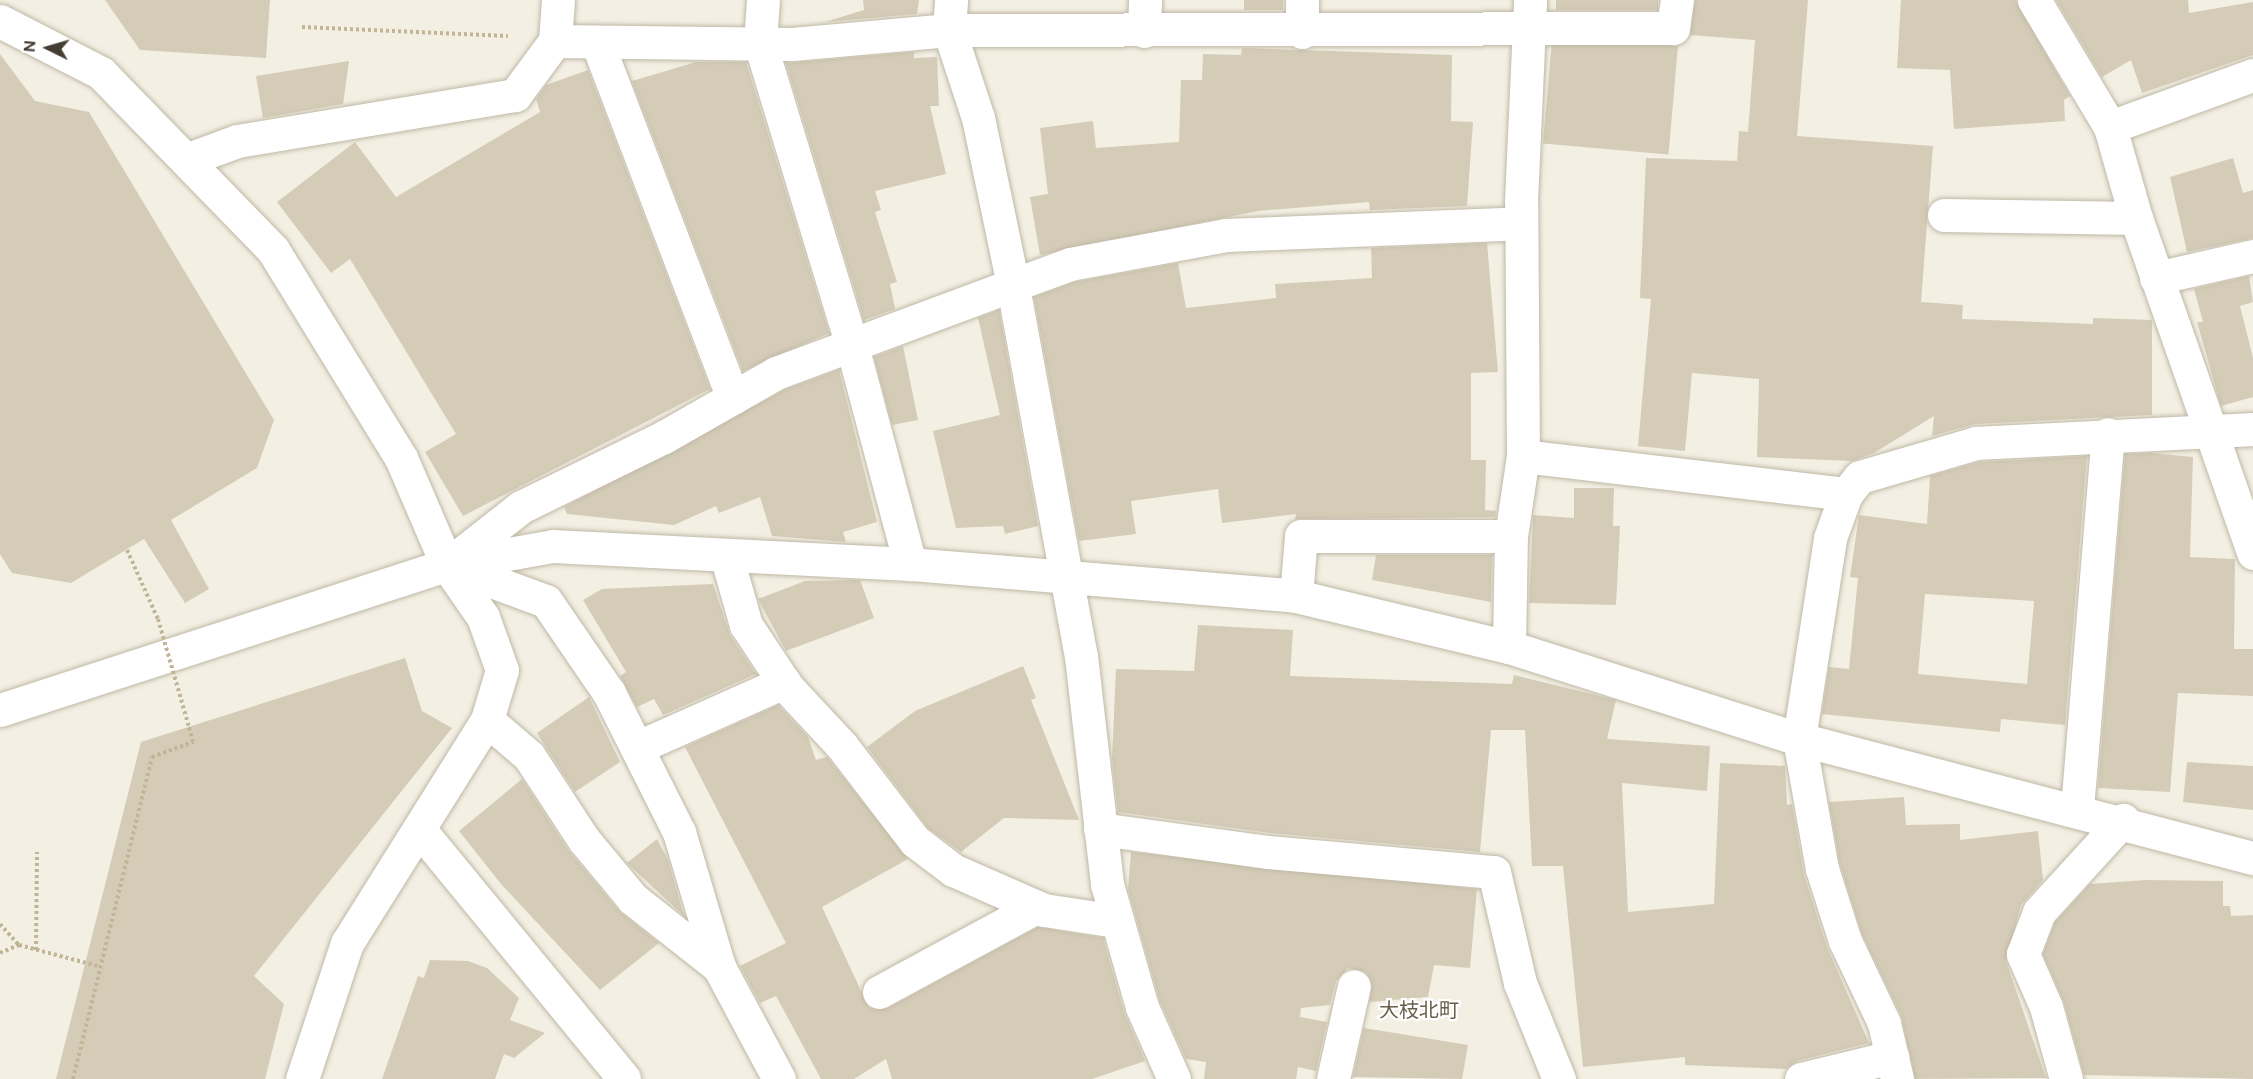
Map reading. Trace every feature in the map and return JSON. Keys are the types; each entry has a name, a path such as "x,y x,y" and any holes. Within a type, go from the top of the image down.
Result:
{"street":[{"path":"186,160 237,141 515,95 555,41 558,0"},
{"path":"763,0 760,43 851,342 910,564"},
{"path":"1302,0 1302,32"},
{"path":"1509,647 1511,536 1523,456 1521,224 1526,32 1530,0"},
{"path":"555,41 760,43 950,15 1145,15 1302,32 1526,32 1674,28 1677,0"},
{"path":"2034,0 2110,127 2136,218 2253,553"},
{"path":"950,15 978,118 1013,285 1064,577 1081,657 1100,828 1117,921 1142,1007 1173,1079"},
{"path":"0,21 101,73 273,250 401,458 447,565 483,618 502,670 487,720 347,943 302,1079"},
{"path":"597,42 733,398"},
{"path":"2110,127 2253,75"},
{"path":"1944,215 2136,218"},
{"path":"447,565 521,507 733,398 776,373 851,342 1070,264 1226,235 1521,224"},
{"path":"2157,278 2253,256"},
{"path":"1801,1079 1895,1068 1822,869 1799,739 1830,538 1845,494 1860,477 1976,443 2108,434 2253,429"},
{"path":"2077,809 2108,434"},
{"path":"1523,456 1845,494"},
{"path":"1296,596 1301,536 1511,536"},
{"path":"0,710 447,565 552,546 910,564 1296,596 1509,647 1799,739 2123,820 2253,858"},
{"path":"726,555 746,625 784,682 842,746 915,841 953,870 1036,907 1117,921"},
{"path":"447,565 546,601 609,693 679,832 719,967 779,1079"},
{"path":"638,747 784,682"},
{"path":"487,720 529,756 584,840 633,899 719,967"},
{"path":"2066,1079 2046,1007 2023,954 2039,912 2123,820"},
{"path":"1100,828 1268,852 1494,872 1520,983 1559,1079"},
{"path":"419,829 624,1079"},
{"path":"879,992 1036,907"},
{"path":"1333,1079 1354,986"}],"path":[{"path":"302,27 555,41"},
{"path":"74,1079 98,966 152,757 193,742 158,619 127,550"},
{"path":"36,950 37,852"},
{"path":"0,924 19,945 98,966"},
{"path":"0,953 19,945"}],"building":[{"path":"105,0 270,0 266,58 140,50"},
{"path":"863,0 919,0 917,14 825,22 864,10"},
{"path":"1244,0 1283,0 1283,10 1244,10"},
{"path":"1556,0 1658,0 1658,10 1556,10"},
{"path":"1695,0 1808,0 1797,136 1933,146 1921,302 1963,305 1962,319 2093,324 2093,318 2152,320 2152,415 1975,424 1932,436 1934,416 1874,453 1852,461 1757,457 1759,379 1692,373 1685,451 1638,446 1651,299 1640,298 1646,158 1737,161 1739,131 1748,132 1755,40 1690,35"},
{"path":"1901,0 2015,0 2070,96 2064,100 2065,121 1954,129 1950,70 1897,68"},
{"path":"2056,0 2188,0 2189,13 2253,2 2253,55 2142,93 2131,60 2102,77"},
{"path":"1552,35 1678,46 1669,155 1543,144"},
{"path":"1242,48 1452,55 1451,121 1473,122 1467,206 1370,210 1369,202 1258,211 1040,255 1030,197 1048,194 1040,128 1093,121 1096,148 1179,142 1181,80 1202,80 1203,54 1241,55"},
{"path":"914,52 914,58 937,57 939,106 930,106 946,174 875,191 881,210 875,212 897,282 890,284 895,309 864,320 786,63"},
{"path":"0,54 35,101 89,112 274,420 257,468 171,520 209,589 185,603 144,539 71,583 12,573 0,554"},
{"path":"349,61 343,104 263,118 256,76"},
{"path":"696,62 746,62 829,333 743,371 632,81"},
{"path":"588,70 710,389 463,516 425,452 456,434 350,259 331,273 277,202 355,142 396,197 540,112 536,99 546,85"},
{"path":"2233,158 2243,193 2253,190 2253,238 2187,252 2170,177"},
{"path":"1487,243 1498,372 1471,373 1471,460 1486,460 1485,510 1496,511 1495,517 1295,519 1296,514 1222,523 1218,489 1131,501 1136,534 1079,541 1034,297 1075,282 1178,263 1186,308 1276,298 1275,284 1372,278 1371,248"},
{"path":"2249,276 2253,302 2240,306 2253,358 2253,397 2221,406 2197,322 2203,322 2194,289"},
{"path":"999,310 1038,526 1005,534 1003,526 956,528 933,431 1000,415 978,318"},
{"path":"903,346 918,420 892,425 874,357"},
{"path":"839,370 877,522 843,532 846,542 772,536 760,497 719,513 716,506 674,525 567,514 564,507 784,390"},
{"path":"2151,453 2193,457 2190,557 2235,559 2234,649 2253,649 2253,696 2178,693 2170,792 2098,788 2125,454"},
{"path":"2087,456 2065,725 2001,719 2000,732 1822,714 1829,667 1849,669 1858,578 1850,577 1859,515 1927,524 1930,476 1979,462","holes":["1925,594 2034,601 2027,684 1918,674"]},
{"path":"1574,488 1614,488 1613,526 1620,526 1616,605 1529,603 1533,515 1574,518"},
{"path":"1376,555 1492,555 1491,602 1372,580"},
{"path":"860,580 874,618 786,651 758,599 805,581"},
{"path":"713,584 730,635 756,674 663,715 654,699 637,707 620,676 626,672 583,600 602,589"},
{"path":"1198,625 1293,630 1290,676 1512,684 1514,675 1616,700 1607,739 1710,746 1707,791 1622,783 1628,912 1714,904 1720,763 1785,766 1787,805 1792,804 1804,875 1827,947 1869,1043 1797,1061 1786,1069 1685,1065 1685,1057 1583,1067 1563,866 1532,866 1525,730 1491,730 1480,852 1270,833 1118,812 1112,759 1116,669 1194,671"},
{"path":"405,658 422,711 452,728 254,976 284,1004 265,1079 56,1079 141,742"},
{"path":"1023,666 1036,698 1031,700 1079,820 1004,818 961,852 928,828 867,747 915,711"},
{"path":"589,697 620,762 575,792 537,733"},
{"path":"778,705 808,737 816,760 827,757 908,859 822,907 869,1008 888,1008 1038,927 1103,938 1124,1012 1145,1061 1092,1079 892,1079 886,1059 854,1079 821,1079 776,996 760,1003 740,966 786,943 685,747"},
{"path":"2187,762 2253,766 2253,810 2183,802"},
{"path":"522,779 568,850 619,911 659,943 600,990 501,884 459,831"},
{"path":"1904,797 1906,825 1960,824 1960,840 2038,831 2043,880 2021,905 2006,961 2046,1078 1915,1079 1901,1015 1862,934 1840,864 1829,802"},
{"path":"657,839 668,860 684,916 627,863"},
{"path":"1131,852 1477,889 1470,968 1434,965 1428,997 1370,1002 1367,973 1348,968 1336,981 1330,1005 1301,1008 1300,1017 1327,1022 1316,1071 1298,1067 1296,1079 1204,1079 1206,1062 1186,1059 1160,1001 1128,889"},
{"path":"2146,880 2223,881 2223,906 2230,906 2231,916 2253,915 2253,1079 2084,1075 2064,1002 2043,954 2055,922 2090,884"},
{"path":"430,960 468,961 487,968 519,998 510,1020 545,1033 514,1058 504,1054 495,1079 382,1079 418,976 424,978"},
{"path":"1364,1028 1468,1045 1462,1079 1353,1077"}],"district":[{"name":"大枝北町","path":"1419,1010"}]}
